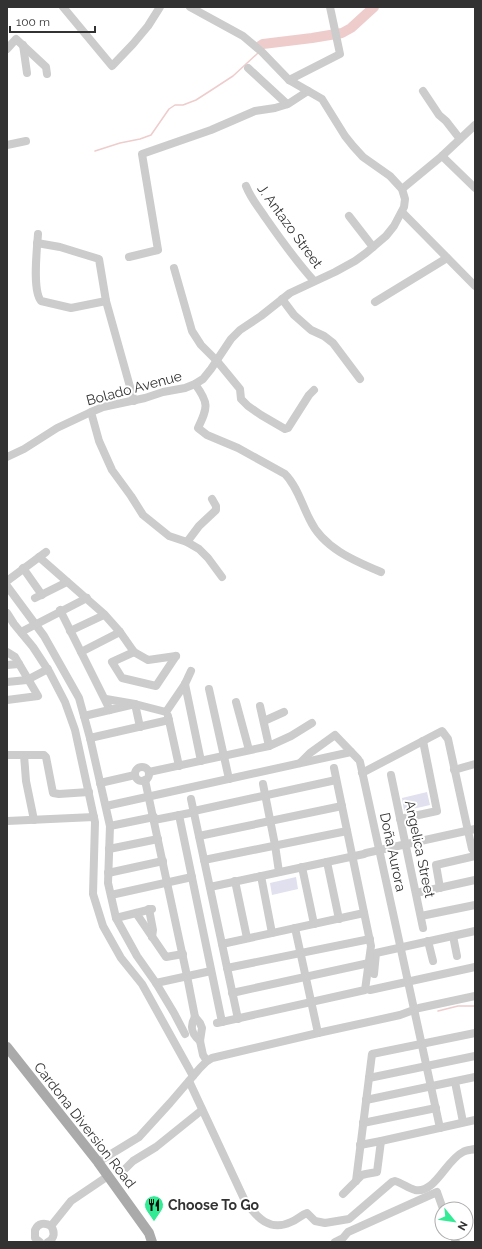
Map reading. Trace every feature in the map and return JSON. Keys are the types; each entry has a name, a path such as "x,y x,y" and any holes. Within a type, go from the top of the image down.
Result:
{"main road":[{"name":"Cardona Diversion Road","path":"7,1047 98,1162 138,1216 149,1233 152,1242"}],"street":[{"path":"63,7 112,66 148,26 160,7"},
{"path":"190,7 243,36 262,52 289,80 322,99 345,136 360,153 390,176 402,188 442,156 475,125"},
{"path":"289,80 340,54 330,7"},
{"path":"7,49 16,39 46,67 47,74"},
{"path":"23,45 27,73"},
{"path":"248,68 286,104"},
{"path":"129,257 158,250 142,154 211,130 255,111 275,108 286,104 308,91"},
{"path":"423,91 439,115 460,139"},
{"path":"7,144 26,141"},
{"path":"442,156 475,188"},
{"name":"J. Antazo Street","path":"246,186 250,197 297,262 314,281"},
{"name":"Bolado Avenue","path":"7,457 24,449 57,428 91,412 104,407 134,401 195,384 202,379 217,361 231,339 240,330 261,316 290,293 355,261 386,236 394,226 404,207 405,199 402,188"},
{"path":"402,212 475,286"},
{"path":"350,216 373,247"},
{"path":"38,234 36,277 39,298 41,301 71,308 106,301"},
{"path":"37,243 60,247 99,259 106,301 134,401"},
{"path":"375,302 447,258"},
{"path":"174,268 192,331 201,345 217,361 240,389 241,399 248,406 260,415 285,429 291,426 309,395 314,390"},
{"path":"282,299 294,315 311,330 324,336 333,343 360,379"},
{"path":"195,384 203,396 206,406 198,428 285,474 291,480 311,523 319,535 354,561 381,572"},
{"path":"91,412 99,441 112,470 143,515 169,536 187,542 199,549 208,558 222,577"},
{"path":"187,542 199,526 216,510 216,506 212,499"},
{"path":"7,581 42,554 68,582 120,632 134,652 148,660 176,656 156,686 122,678 112,662 134,652"},
{"path":"24,568 38,596 68,582"},
{"path":"7,586 35,624 62,667 79,698 90,738 110,826 108,883 116,918 136,956 156,983 185,1034"},
{"path":"21,632 60,610 86,598"},
{"path":"60,610 106,699 110,710"},
{"path":"7,613 48,669 65,702 75,730 95,822 93,894 103,926 121,958 142,984 191,1078 202,1110 245,1201 254,1214 268,1224 285,1225 307,1213 315,1221 325,1223 349,1219 392,1182 395,1181 415,1190 427,1188 436,1182 447,1166 462,1152 475,1149"},
{"path":"70,631 104,615"},
{"path":"82,652 120,632"},
{"path":"7,652 16,656 27,680 38,696 7,700"},
{"path":"7,665 19,664"},
{"path":"7,682 27,680 48,669"},
{"path":"166,712 185,684 191,671"},
{"path":"185,684 201,761"},
{"path":"209,689 229,779"},
{"path":"106,699 135,704 166,712"},
{"path":"236,702 249,750"},
{"path":"84,716 135,704"},
{"path":"135,704 140,727"},
{"path":"260,706 270,746"},
{"path":"166,712 180,766"},
{"path":"264,721 284,712"},
{"path":"90,738 169,720"},
{"path":"135,775 139,780 147,776 180,766 270,746 292,736 312,723"},
{"path":"362,774 442,731 448,739 454,770 471,830 472,849 475,852"},
{"path":"300,764 310,753 335,735 351,752"},
{"path":"400,819 437,811 423,741"},
{"path":"106,806 351,752"},
{"name":"Doña Aurora","path":"351,752 359,761 440,1128"},
{"path":"7,755 42,755 46,757 53,793 89,792"},
{"path":"24,755 26,781 34,820"},
{"path":"454,770 475,764"},
{"path":"135,775 136,770 141,767 145,767 149,797 195,1017 202,1028 200,1041 206,1061"},
{"path":"179,815 211,971 219,1023 365,990 371,946 334,768"},
{"path":"100,783 135,775"},
{"name":"Angelica Street","path":"391,775 424,928"},
{"path":"110,826 179,815 336,780"},
{"path":"263,784 279,872"},
{"path":"191,799 192,812 199,836 238,1019"},
{"path":"199,836 342,806"},
{"path":"7,821 94,818"},
{"path":"210,887 471,830"},
{"path":"204,860 347,831"},
{"path":"109,849 158,838"},
{"path":"440,888 436,866 475,856"},
{"path":"108,873 163,861"},
{"path":"327,862 339,919"},
{"path":"302,867 314,924"},
{"path":"261,876 272,933"},
{"path":"111,895 192,877"},
{"path":"416,893 475,880"},
{"path":"235,881 247,938"},
{"path":"421,916 475,905"},
{"path":"116,918 151,909 154,930 152,937"},
{"path":"136,913 166,957 183,954"},
{"path":"222,944 364,913"},
{"path":"295,928 318,1033"},
{"path":"374,974 376,953 475,931"},
{"path":"453,936 457,956"},
{"path":"227,968 370,939"},
{"path":"428,941 433,962"},
{"path":"232,993 369,963"},
{"path":"370,990 475,966"},
{"path":"156,983 211,971"},
{"path":"98,1162 139,1137 206,1061 218,1056 400,1015 426,1006 475,996"},
{"path":"356,1182 372,1054 475,1033"},
{"path":"368,1078 475,1056"},
{"path":"366,1100 475,1077"},
{"path":"454,1082 463,1122"},
{"path":"363,1123 436,1108"},
{"path":"122,1172 133,1161 156,1147 202,1110"},
{"path":"360,1145 475,1120"},
{"path":"343,1194 362,1175 377,1172 381,1141"},
{"path":"51,1226 71,1201 108,1176"},
{"path":"335,1242 344,1240 348,1232 437,1192 440,1201"},
{"path":"40,1242 34,1235 36,1228 44,1223 51,1226 53,1229 54,1235 48,1242"}],"shaded area":[{"path":"427,792 430,805 404,811 402,798"},
{"path":"296,877 298,889 272,895 270,883"}],"waterway":[{"path":"260,46 263,44 342,33 351,28 374,7"},
{"path":"95,151 151,135 169,109 175,105 183,105 196,100 233,76 258,53"},
{"path":"438,1011 458,1006 475,1006"}],"place":[{"name":"Choose To Go","path":"154,1222"}]}
